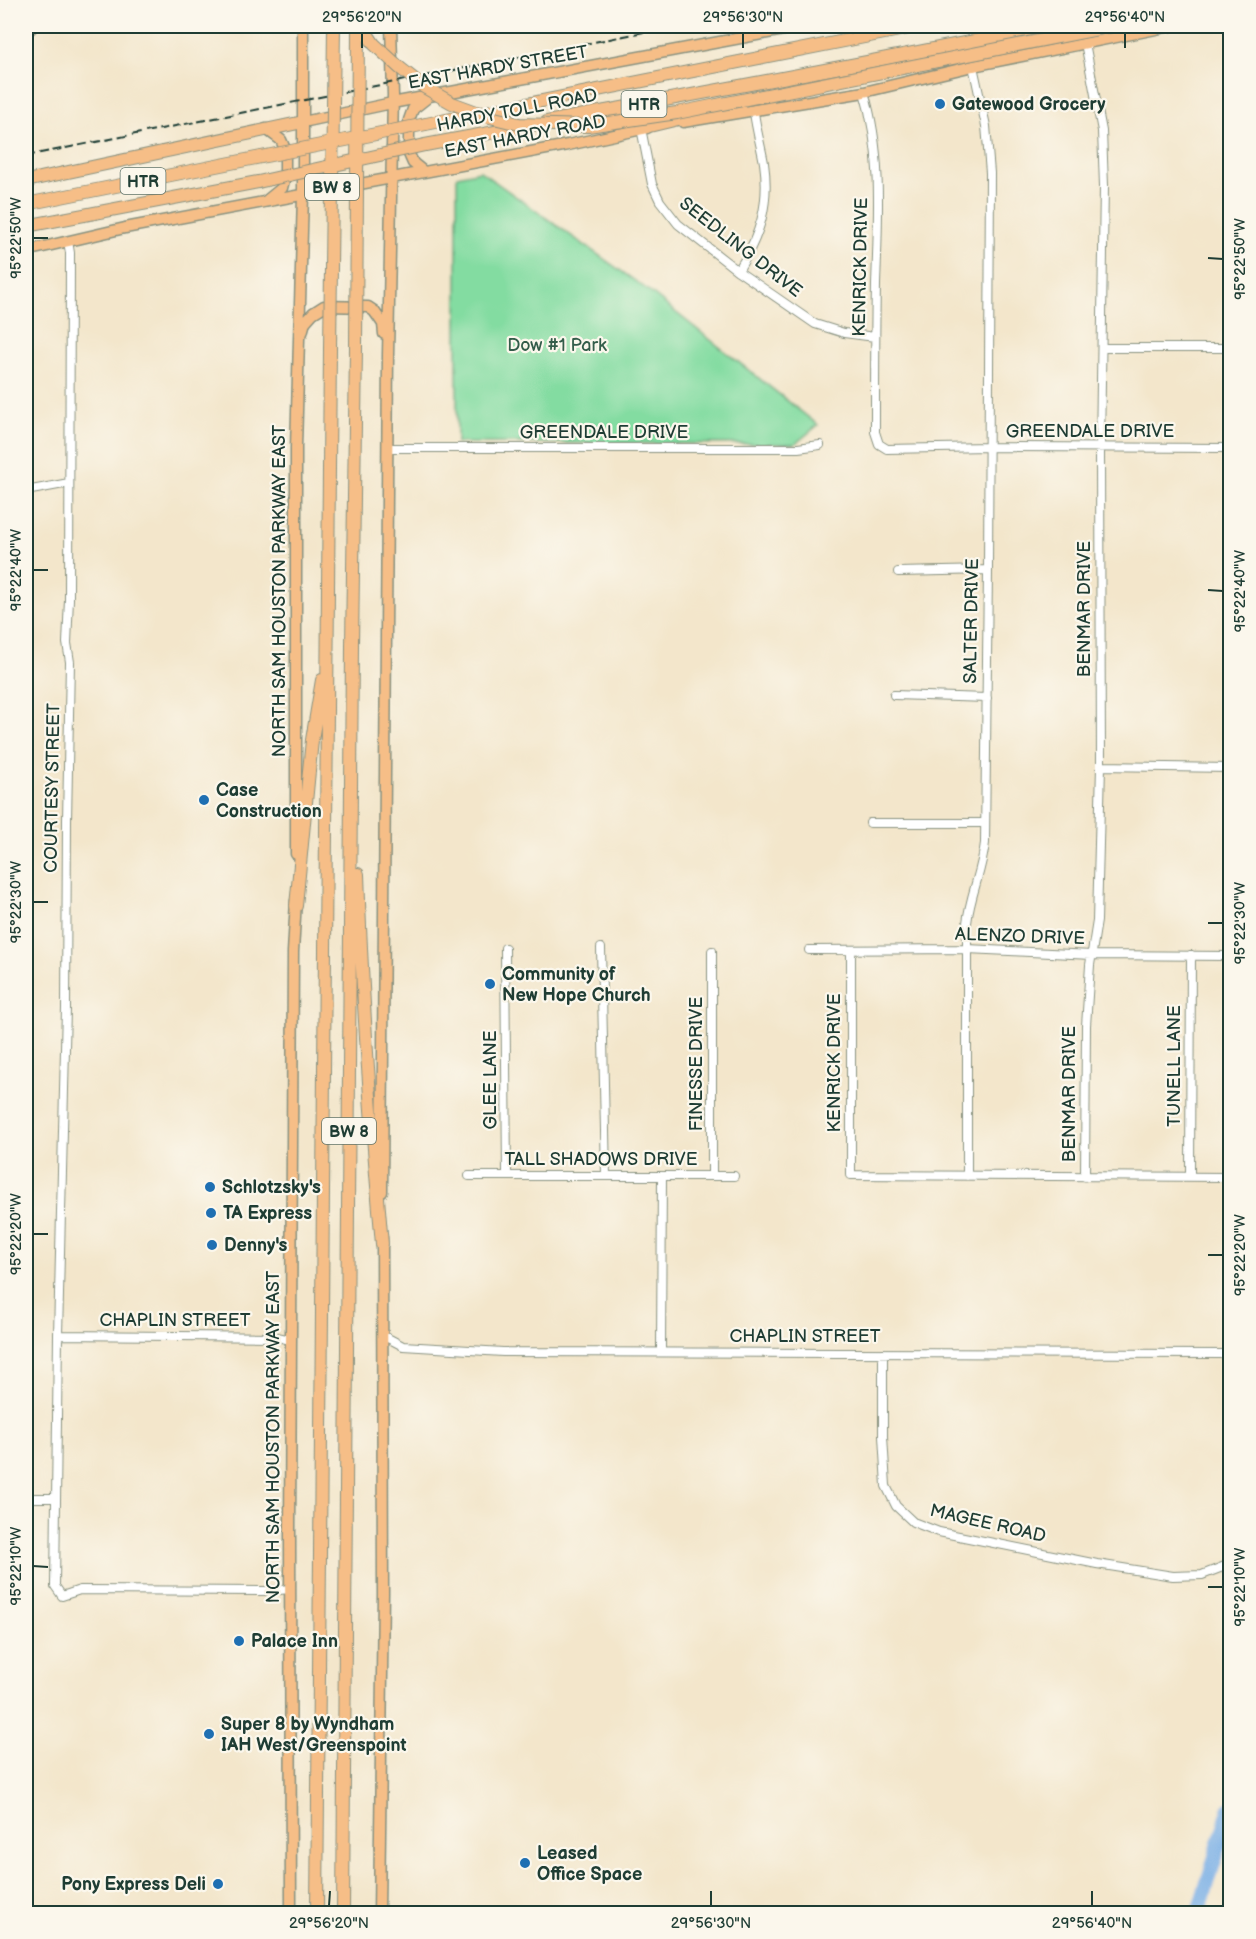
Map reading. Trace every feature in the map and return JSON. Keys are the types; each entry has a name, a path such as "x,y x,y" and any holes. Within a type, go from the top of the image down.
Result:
{"highway":[{"name":"BW 8","path":"317,1914 334,26"},
{"path":"360,26 374,44 400,68 424,87 452,103 490,117 519,124 588,126 688,111 1113,26"},
{"name":"BW 8","path":"344,1914 352,646 360,26"},
{"name":"HARDY TOLL ROAD","path":"26,204 920,26"},
{"name":"HARDY TOLL ROAD","path":"26,226 258,182 425,145 1051,26"},
{"path":"641,128 736,104 862,63"},
{"path":"26,181 303,122"},
{"path":"296,906 312,741 328,644"},
{"path":"352,646 361,960 371,1125 382,1244"}],"main road":[{"path":"26,33 33,26"},
{"name":"NORTH SAM HOUSTON PARKWAY EAST","path":"291,1914 290,1589 293,952 296,906 296,448 303,195 303,26"},
{"path":"379,1914 383,1593 382,1244 391,26"},
{"name":"EAST HARDY STREET","path":"303,122 392,103 805,26"},
{"name":"EAST HARDY ROAD","path":"26,251 266,202 568,146 641,128 754,112 864,92 973,66 1171,26"},
{"path":"424,172 413,162 409,154 410,120 413,109 430,96"},
{"path":"266,129 281,140 285,149 285,177 282,188 266,202"},
{"path":"299,342 305,322 324,306 368,307 374,311 383,324 388,355"}],"street":[{"name":"BENMAR DRIVE","path":"1085,43 1098,105 1104,158 1100,447 1101,766 1097,921 1086,1026 1085,1177"},
{"name":"SALTER DRIVE","path":"968,1176 967,949 969,910 983,859 985,823 990,173 986,126 973,66"},
{"name":"KENRICK DRIVE","path":"864,92 872,118 879,204 875,337 875,432 879,444"},
{"path":"738,270 755,240 765,210 764,164 754,112"},
{"name":"SEEDLING DRIVE","path":"641,128 652,184 667,211 678,224 815,324 844,333 875,337"},
{"name":"COURTESY STREET","path":"68,241 70,253 67,643 70,662 55,1586 62,1596 80,1590 268,1591 290,1589"},
{"path":"1103,348 1230,348"},
{"name":"GREENDALE DRIVE","path":"879,444 887,449 1230,448"},
{"name":"GREENDALE DRIVE","path":"387,448 798,448 820,445"},
{"path":"26,491 69,483"},
{"path":"898,572 988,570"},
{"path":"894,695 987,698"},
{"path":"1101,766 1230,768"},
{"path":"870,823 985,823"},
{"name":"GLEE LANE","path":"505,948 507,1176"},
{"path":"601,948 606,1176"},
{"name":"ALENZO DRIVE","path":"809,950 967,949 1092,955 1230,956"},
{"name":"FINESSE DRIVE","path":"712,951 712,1176"},
{"name":"KENRICK DRIVE","path":"851,951 851,1175 968,1176"},
{"name":"TUNELL LANE","path":"1190,1177 1191,955"},
{"name":"TALL SHADOWS DRIVE","path":"469,1176 734,1176"},
{"path":"661,1352 662,1176"},
{"path":"968,1176 1230,1177"},
{"name":"CHAPLIN STREET","path":"58,1335 277,1337 291,1340"},
{"name":"CHAPLIN STREET","path":"382,1335 404,1346 492,1352 1230,1354"},
{"name":"MAGEE ROAD","path":"883,1353 883,1436 886,1486 896,1506 913,1522 939,1532 1115,1567 1173,1576 1202,1575 1230,1564"},
{"path":"26,1498 56,1498"}],"green space":[{"name":"Dow #1 Park","path":"480,171 645,288 818,425 795,444 457,443 457,176"}],"waterway":[{"path":"1198,1914 1230,1809"}],"railway":[{"path":"26,156 674,26"}],"place":[{"name":"Gatewood Grocery","path":"940,104"},
{"name":"Case Construction","path":"204,800"},
{"name":"Community of New Hope Church","path":"490,984"},
{"name":"Schlotzsky's","path":"210,1187"},
{"name":"TA Express","path":"211,1213"},
{"name":"Denny's","path":"212,1245"},
{"name":"Palace Inn","path":"239,1641"},
{"name":"Super 8 by Wyndham IAH West/Greenspoint","path":"209,1734"},
{"name":"Leased Office Space","path":"525,1863"},
{"name":"Pony Express Deli","path":"218,1884"}]}
